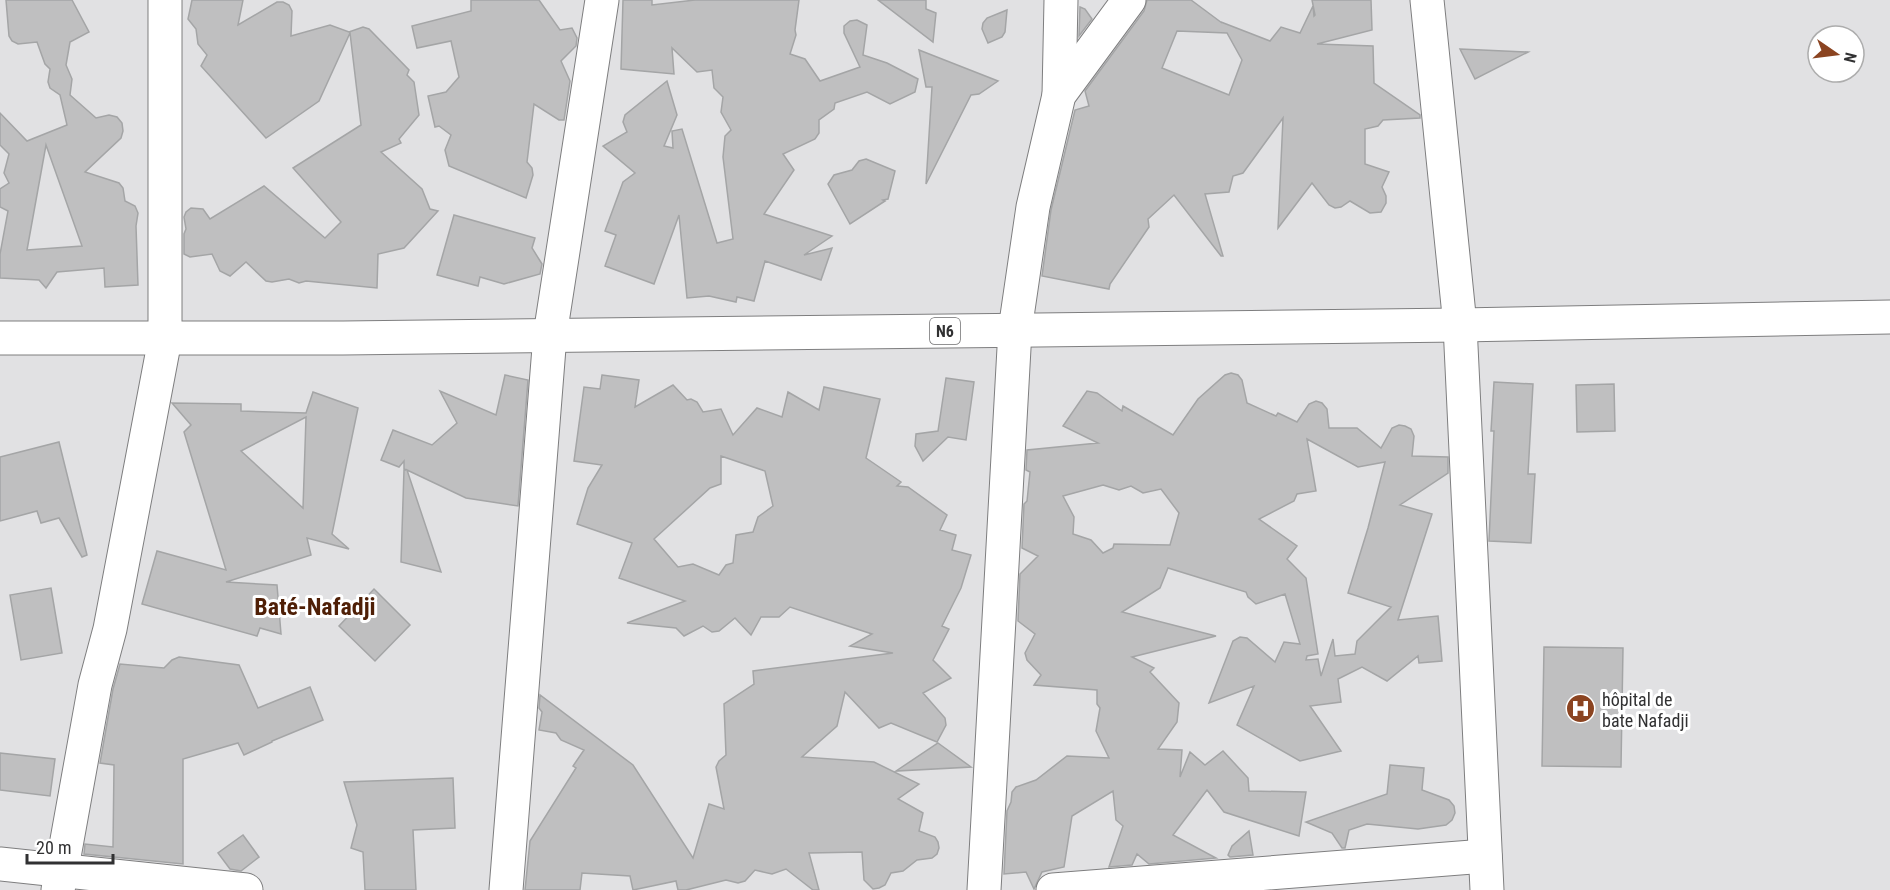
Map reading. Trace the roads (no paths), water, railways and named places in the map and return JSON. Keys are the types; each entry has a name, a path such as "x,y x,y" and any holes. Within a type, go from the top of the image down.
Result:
{"main road":[{"path":"59,881 95,685 110,629 165,339 165,0"},
{"path":"506,890 550,334 602,0"},
{"path":"984,890 1015,330 1032,207 1059,95 1061,0"},
{"path":"1059,95 1129,0"},
{"path":"1427,0 1460,325 1487,890"},
{"name":"N6","path":"0,338 165,339 1015,330 1890,317"},
{"path":"1053,890 1485,856"},
{"path":"0,864 59,881 246,890"}],"place":[{"name":"hôpital de bate Nafadji","path":"1581,709"}],"district":[{"name":"Baté-Nafadji","path":"315,607"}]}
